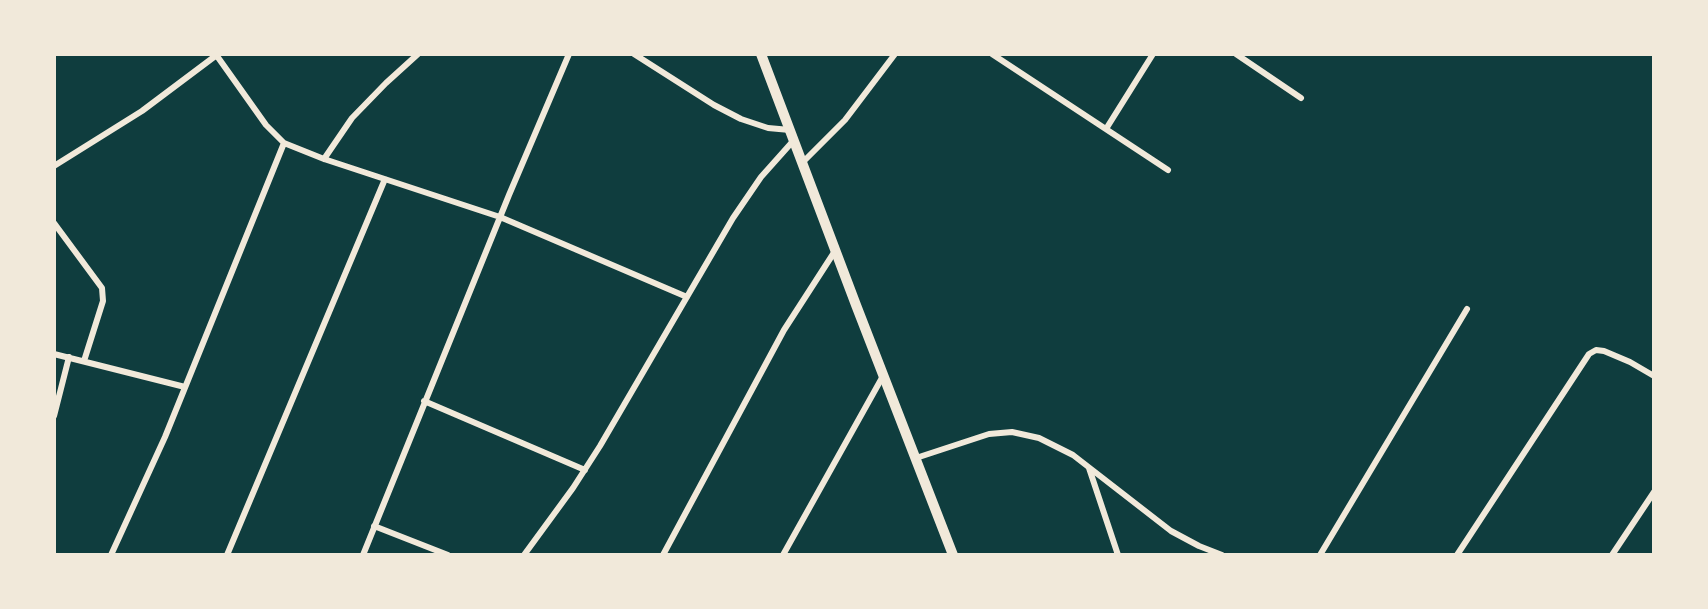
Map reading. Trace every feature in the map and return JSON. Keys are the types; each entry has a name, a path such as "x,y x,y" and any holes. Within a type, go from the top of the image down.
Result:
{"street":[{"path":"324,159 352,118 418,54"},
{"path":"363,555 424,400 569,54"},
{"path":"634,54 723,110 768,128 792,134"},
{"path":"761,54 953,555"},
{"path":"803,162 845,120 895,54"},
{"path":"992,54 1168,170"},
{"path":"1106,129 1153,54"},
{"path":"1236,54 1301,98"},
{"path":"54,166 142,111 218,55 266,125 284,143 324,159 500,217 687,297"},
{"path":"524,555 585,470 739,210 792,134"},
{"path":"111,555 185,387 284,143"},
{"path":"227,555 385,179"},
{"path":"54,223 102,288 103,301 84,361"},
{"path":"663,555 784,330 835,250"},
{"path":"1320,555 1467,309"},
{"path":"1457,555 1589,354 1596,350 1604,351 1654,376"},
{"path":"54,354 185,387"},
{"path":"54,416 69,357"},
{"path":"783,555 883,376"},
{"path":"424,400 585,470"},
{"path":"916,458 989,434 1012,432 1039,438 1073,455 1171,531 1222,555"},
{"path":"1089,467 1118,555"},
{"path":"1612,555 1654,492"},
{"path":"374,526 448,555"}]}
